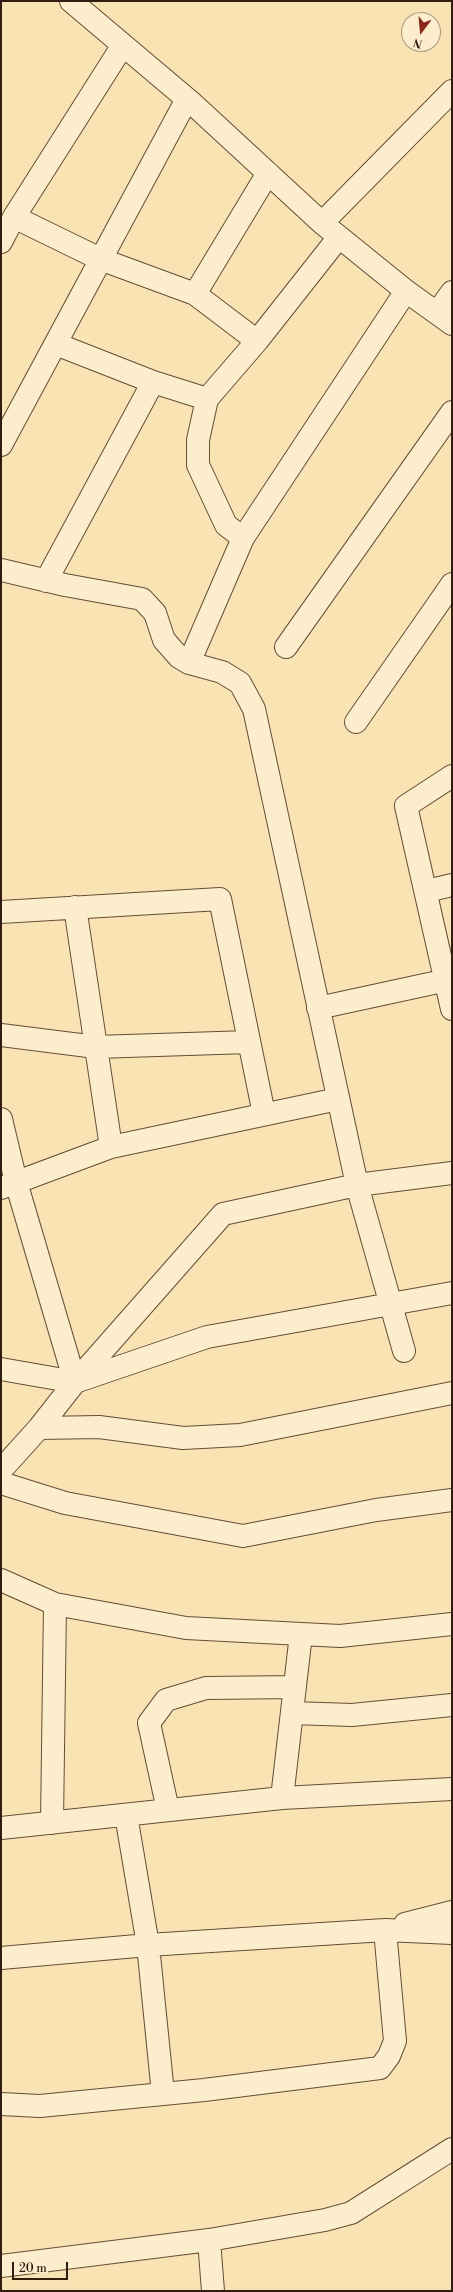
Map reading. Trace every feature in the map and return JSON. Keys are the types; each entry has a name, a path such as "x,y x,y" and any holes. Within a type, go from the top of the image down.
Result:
{"street":[{"path":"83,5 124,45 187,100 322,223 406,291 445,318 452,292"},
{"path":"1,242 14,217 124,45"},
{"path":"322,223 452,90"},
{"path":"1,445 187,100"},
{"path":"195,294 268,173"},
{"path":"14,217 100,259 195,294 257,341"},
{"path":"243,538 226,525 198,465 198,440 207,400 257,341 339,237"},
{"path":"189,662 243,538 406,291"},
{"path":"56,344 153,382 207,400"},
{"path":"46,581 153,382"},
{"path":"286,647 452,412"},
{"path":"1,570 46,581 142,599 156,613 164,640 178,657 222,672 240,683 254,709 357,1185 392,1304 404,1351"},
{"path":"356,722 452,584"},
{"path":"452,776 406,806 449,979 452,1008"},
{"path":"427,891 452,885"},
{"path":"1,912 220,899 264,1114"},
{"path":"75,907 112,1146"},
{"path":"318,1008 449,979"},
{"path":"1,1035 96,1047 249,1042"},
{"path":"9,1185 112,1146 338,1099"},
{"path":"1,1119 9,1185 75,1382"},
{"path":"1,1470 39,1428 75,1382 223,1214 357,1185 452,1172"},
{"path":"1,1369 75,1382 207,1337 452,1293"},
{"path":"39,1428 99,1427 183,1438 240,1435 452,1393"},
{"path":"1,1483 65,1503 243,1536 376,1510 452,1500"},
{"path":"1,1580 55,1604 186,1628 340,1636 452,1624"},
{"path":"52,1822 55,1604"},
{"path":"282,1798 301,1634"},
{"path":"168,1810 149,1723 166,1700 206,1688 295,1687"},
{"path":"292,1714 352,1715 452,1705"},
{"path":"1,1828 282,1798 452,1789"},
{"path":"126,1815 148,1945 163,2094"},
{"path":"385,1930 452,1912"},
{"path":"1,2104 40,2106 163,2094 380,2068 389,2056 394,2041 385,1930"},
{"path":"1,1958 148,1945 385,1930 452,1933"},
{"path":"1,2266 209,2240 325,2220 351,2213 452,2149"},
{"path":"209,2240 213,2291"}]}
